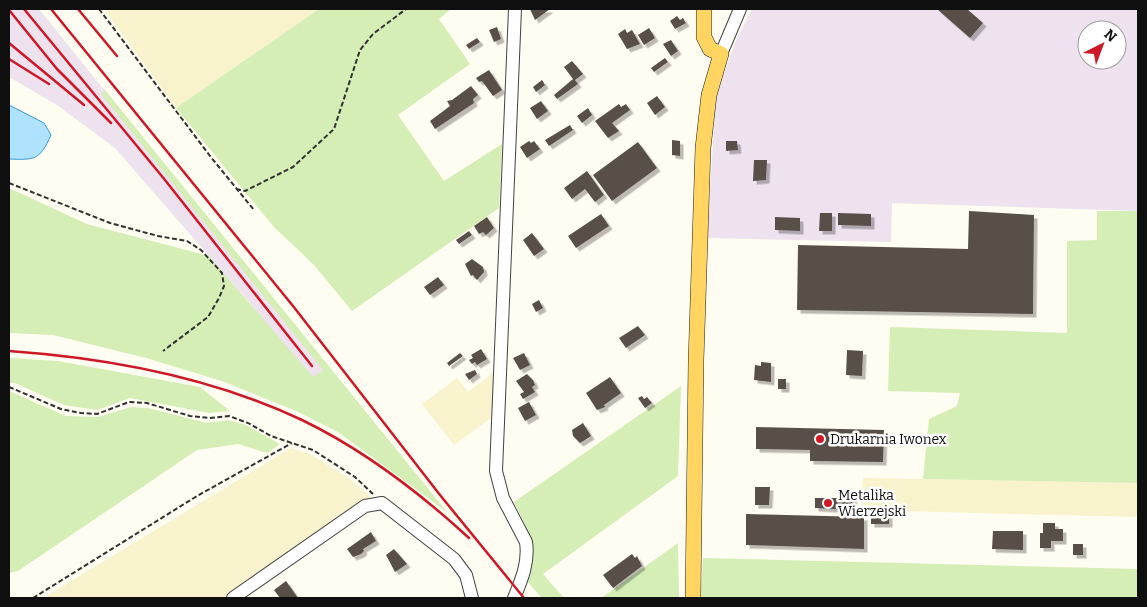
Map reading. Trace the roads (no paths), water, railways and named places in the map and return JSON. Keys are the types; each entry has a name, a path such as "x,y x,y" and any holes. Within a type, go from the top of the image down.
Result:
{"main road":[{"path":"693,598 696,361 702,148 709,95 721,54 710,49 704,37 704,9"}],"street":[{"path":"514,598 522,579 528,551 526,542 499,488 496,471 515,9"},
{"path":"721,54 740,9"},
{"path":"233,598 365,506 382,503 454,559 466,575 472,598"}],"water":[{"path":"9,105 44,123 51,135 40,154 36,157 9,159"}],"railway":[{"path":"24,9 165,180 312,366"},
{"path":"51,9 293,306 440,495 524,598"},
{"path":"78,9 117,56"},
{"path":"9,10 57,69 111,123"},
{"path":"9,43 84,105"},
{"path":"9,59 49,84"},
{"path":"9,351 84,359 158,372 232,392 267,405 302,420 347,444 390,473 469,538"}],"place":[{"name":"Drukarnia Iwonex","path":"820,439"},
{"name":"Metalika Wierzejski","path":"828,503"}]}
